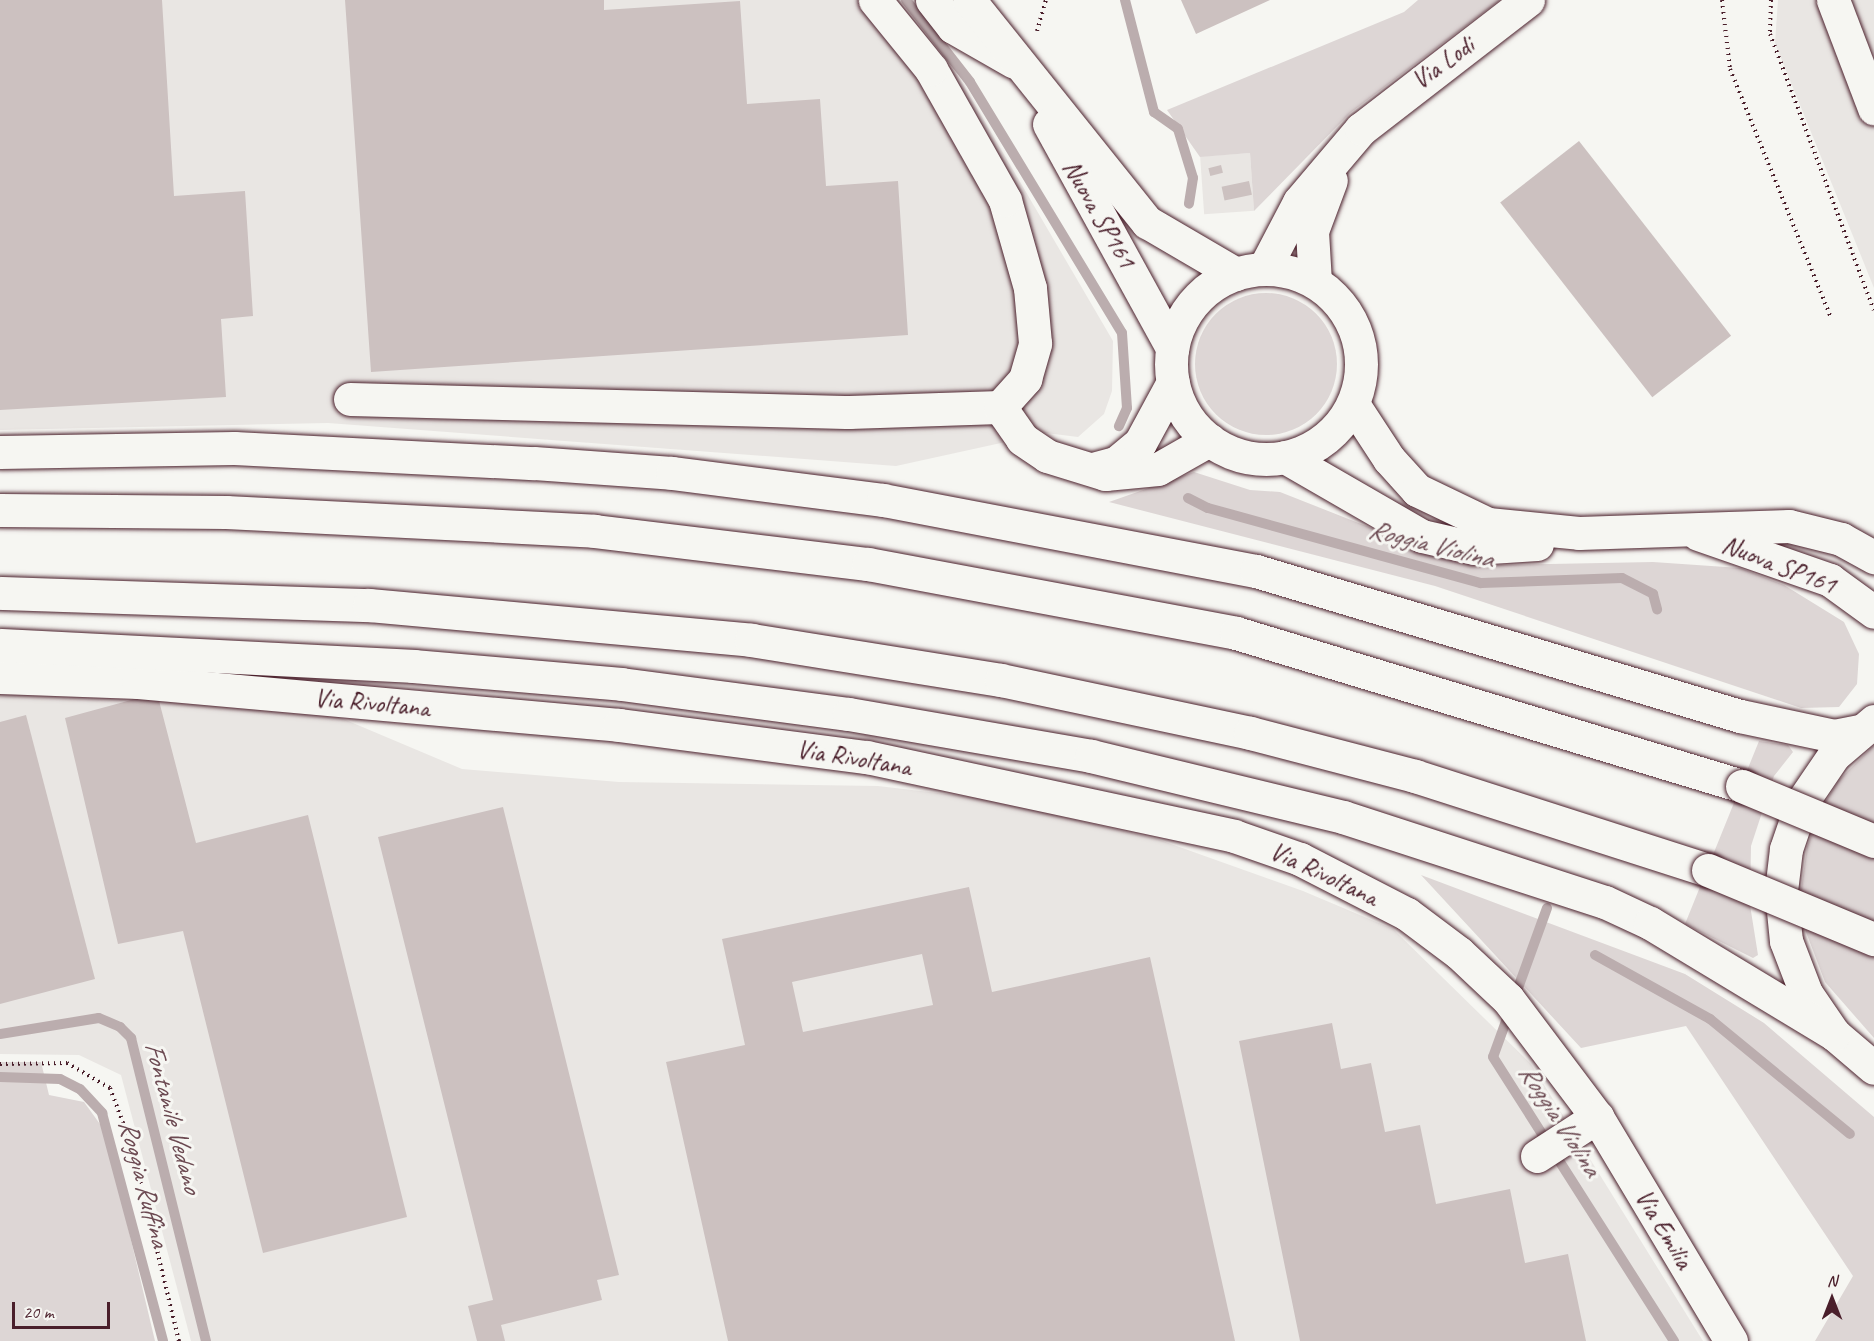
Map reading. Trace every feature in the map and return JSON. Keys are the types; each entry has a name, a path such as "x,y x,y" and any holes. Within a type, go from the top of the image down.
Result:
{"main road":[{"path":"350,399 849,412 1000,407 1025,380 1035,344 1030,288 1005,200 931,69 875,0"},
{"path":"932,0 953,27 1021,70"},
{"name":"Nuova SP161","path":"969,0 1021,70 1152,227 1250,271 1315,282 1343,307 1358,338 1362,371 1353,404 1327,437 1286,457 1245,457 1209,440 1185,414 1173,382 1172,348 1193,304 1250,271"},
{"name":"Via Lodi","path":"1250,271 1299,202 1361,129 1528,0"},
{"path":"1833,0 1874,108"},
{"name":"Nuova SP161","path":"1021,70 1076,179 1172,348"},
{"name":"Via Lodi","path":"1315,282 1311,248 1316,214 1361,129"},
{"path":"1088,470 1116,463 1140,443 1173,382"},
{"name":"Nuova SP161","path":"1353,404 1394,466 1431,500 1488,524 1579,533 1790,526 1841,539 1874,557"},
{"path":"1000,407 1034,448 1088,470 1145,473 1177,461 1209,440"},
{"path":"0,452 234,448 672,473 807,489 1256,571 1740,716 1834,736 1867,726"},
{"name":"Nuova SP161","path":"1286,457 1414,532 1457,546 1508,548 1579,533"},
{"path":"0,510 226,512 572,530 868,564 1236,633 1742,786 1874,841"},
{"name":"Nuova SP161","path":"1679,528 1830,580 1874,612"},
{"path":"0,593 369,605 751,640 1001,680 1250,733 1416,776 1708,870 1874,939"},
{"path":"0,645 402,665 621,684 861,716 1091,756 1343,817 1605,902 1650,922 1834,1034 1873,1068"},
{"name":"Via Rivoltana","path":"0,677 138,682 619,725 897,763 1270,848 1338,874 1407,914 1497,987 1524,1019 1597,1117"},
{"path":"1834,1034 1809,999 1791,961 1783,926 1781,877 1802,802 1829,760 1867,726"},
{"path":"1537,1156 1597,1117"},
{"name":"Via Emilia","path":"1597,1117 1731,1341"}],"path":[{"path":"1722,0 1730,69 1831,318"},
{"path":"1771,0 1770,34 1874,309"},
{"path":"0,1064 67,1063 110,1088 132,1147 179,1341"}],"shaded area":[{"path":"0,0 901,0 950,62 1113,341 1112,391 1104,414 1078,437 1046,433 896,466 328,423 0,430"},
{"path":"1418,0 1500,0 1350,113 1254,211 1250,153 1200,157 1167,110 1404,12"},
{"path":"1778,0 1874,0 1874,288 1775,43"},
{"path":"1250,153 1254,211 1204,214 1200,156"},
{"path":"1266,293 1293,299 1316,314 1331,337 1337,364 1331,391 1316,414 1293,429 1266,435 1239,429 1216,414 1201,391 1195,364 1201,337 1216,314 1239,299"},
{"path":"1194,472 1250,490 1280,492 1427,550 1494,565 1653,562 1740,568 1784,585 1844,622 1859,654 1857,684 1839,707 1801,708 1435,586 1109,502"},
{"path":"0,686 315,707 462,769 619,782 878,786 988,799 1157,839 1303,891 1393,929 1531,1064 1703,1341 191,1341 121,1075 79,1055 0,1054"},
{"path":"1759,741 1788,745 1793,752 1774,776 1751,846 1750,905 1758,955 1753,958 1685,924"},
{"path":"1874,745 1874,1038 1825,982 1806,932 1801,890 1807,847 1822,807 1839,780"},
{"path":"1421,875 1685,974 1764,1023 1874,1117 1874,1341 1815,1341 1853,1276 1686,1026 1581,1048"},
{"path":"0,1062 41,1062 49,1095 84,1102 105,1131 155,1341 0,1341"}],"building":[{"path":"0,0 162,0 174,196 245,191 253,316 221,319 226,397 0,410"},
{"path":"345,0 604,0 604,10 740,1 747,104 820,99 826,186 898,181 908,335 371,372"},
{"path":"1181,0 1270,0 1196,34"},
{"path":"1579,141 1731,336 1652,397 1500,203"},
{"path":"1221,165 1223,173 1210,176 1208,168"},
{"path":"1249,181 1252,195 1225,201 1222,187"},
{"path":"157,693 196,843 308,815 407,1217 263,1253 183,931 118,944 65,718"},
{"path":"26,715 95,979 0,1004 0,722"},
{"path":"503,807 619,1275 597,1280 602,1300 501,1325 505,1341 477,1341 468,1306 493,1300 378,837"},
{"path":"969,887 992,992 1150,957 1235,1341 728,1341 666,1062 745,1045 722,939","holes":["922,954 933,1005 803,1032 792,982"]},
{"path":"1332,1023 1341,1069 1371,1063 1385,1132 1420,1125 1436,1204 1510,1189 1525,1263 1568,1254 1586,1341 1300,1341 1239,1041"}],"waterway":[{"path":"906,0 970,82 1122,333 1127,408 1119,426"},
{"name":"Roggia Violina","path":"1125,0 1154,112 1178,129 1193,178 1189,204"},
{"name":"Roggia Violina","path":"1188,498 1208,508 1481,583 1622,578 1653,594 1657,609"},
{"name":"Roggia Violina","path":"1547,908 1493,1057 1674,1341"},
{"path":"1595,955 1710,1019 1850,1134"},
{"name":"Fontanile Vedano","path":"0,1034 99,1018 120,1027 131,1038 206,1341"},
{"name":"Roggia Ruffina","path":"0,1077 60,1079 80,1089 102,1113 163,1341"}]}
